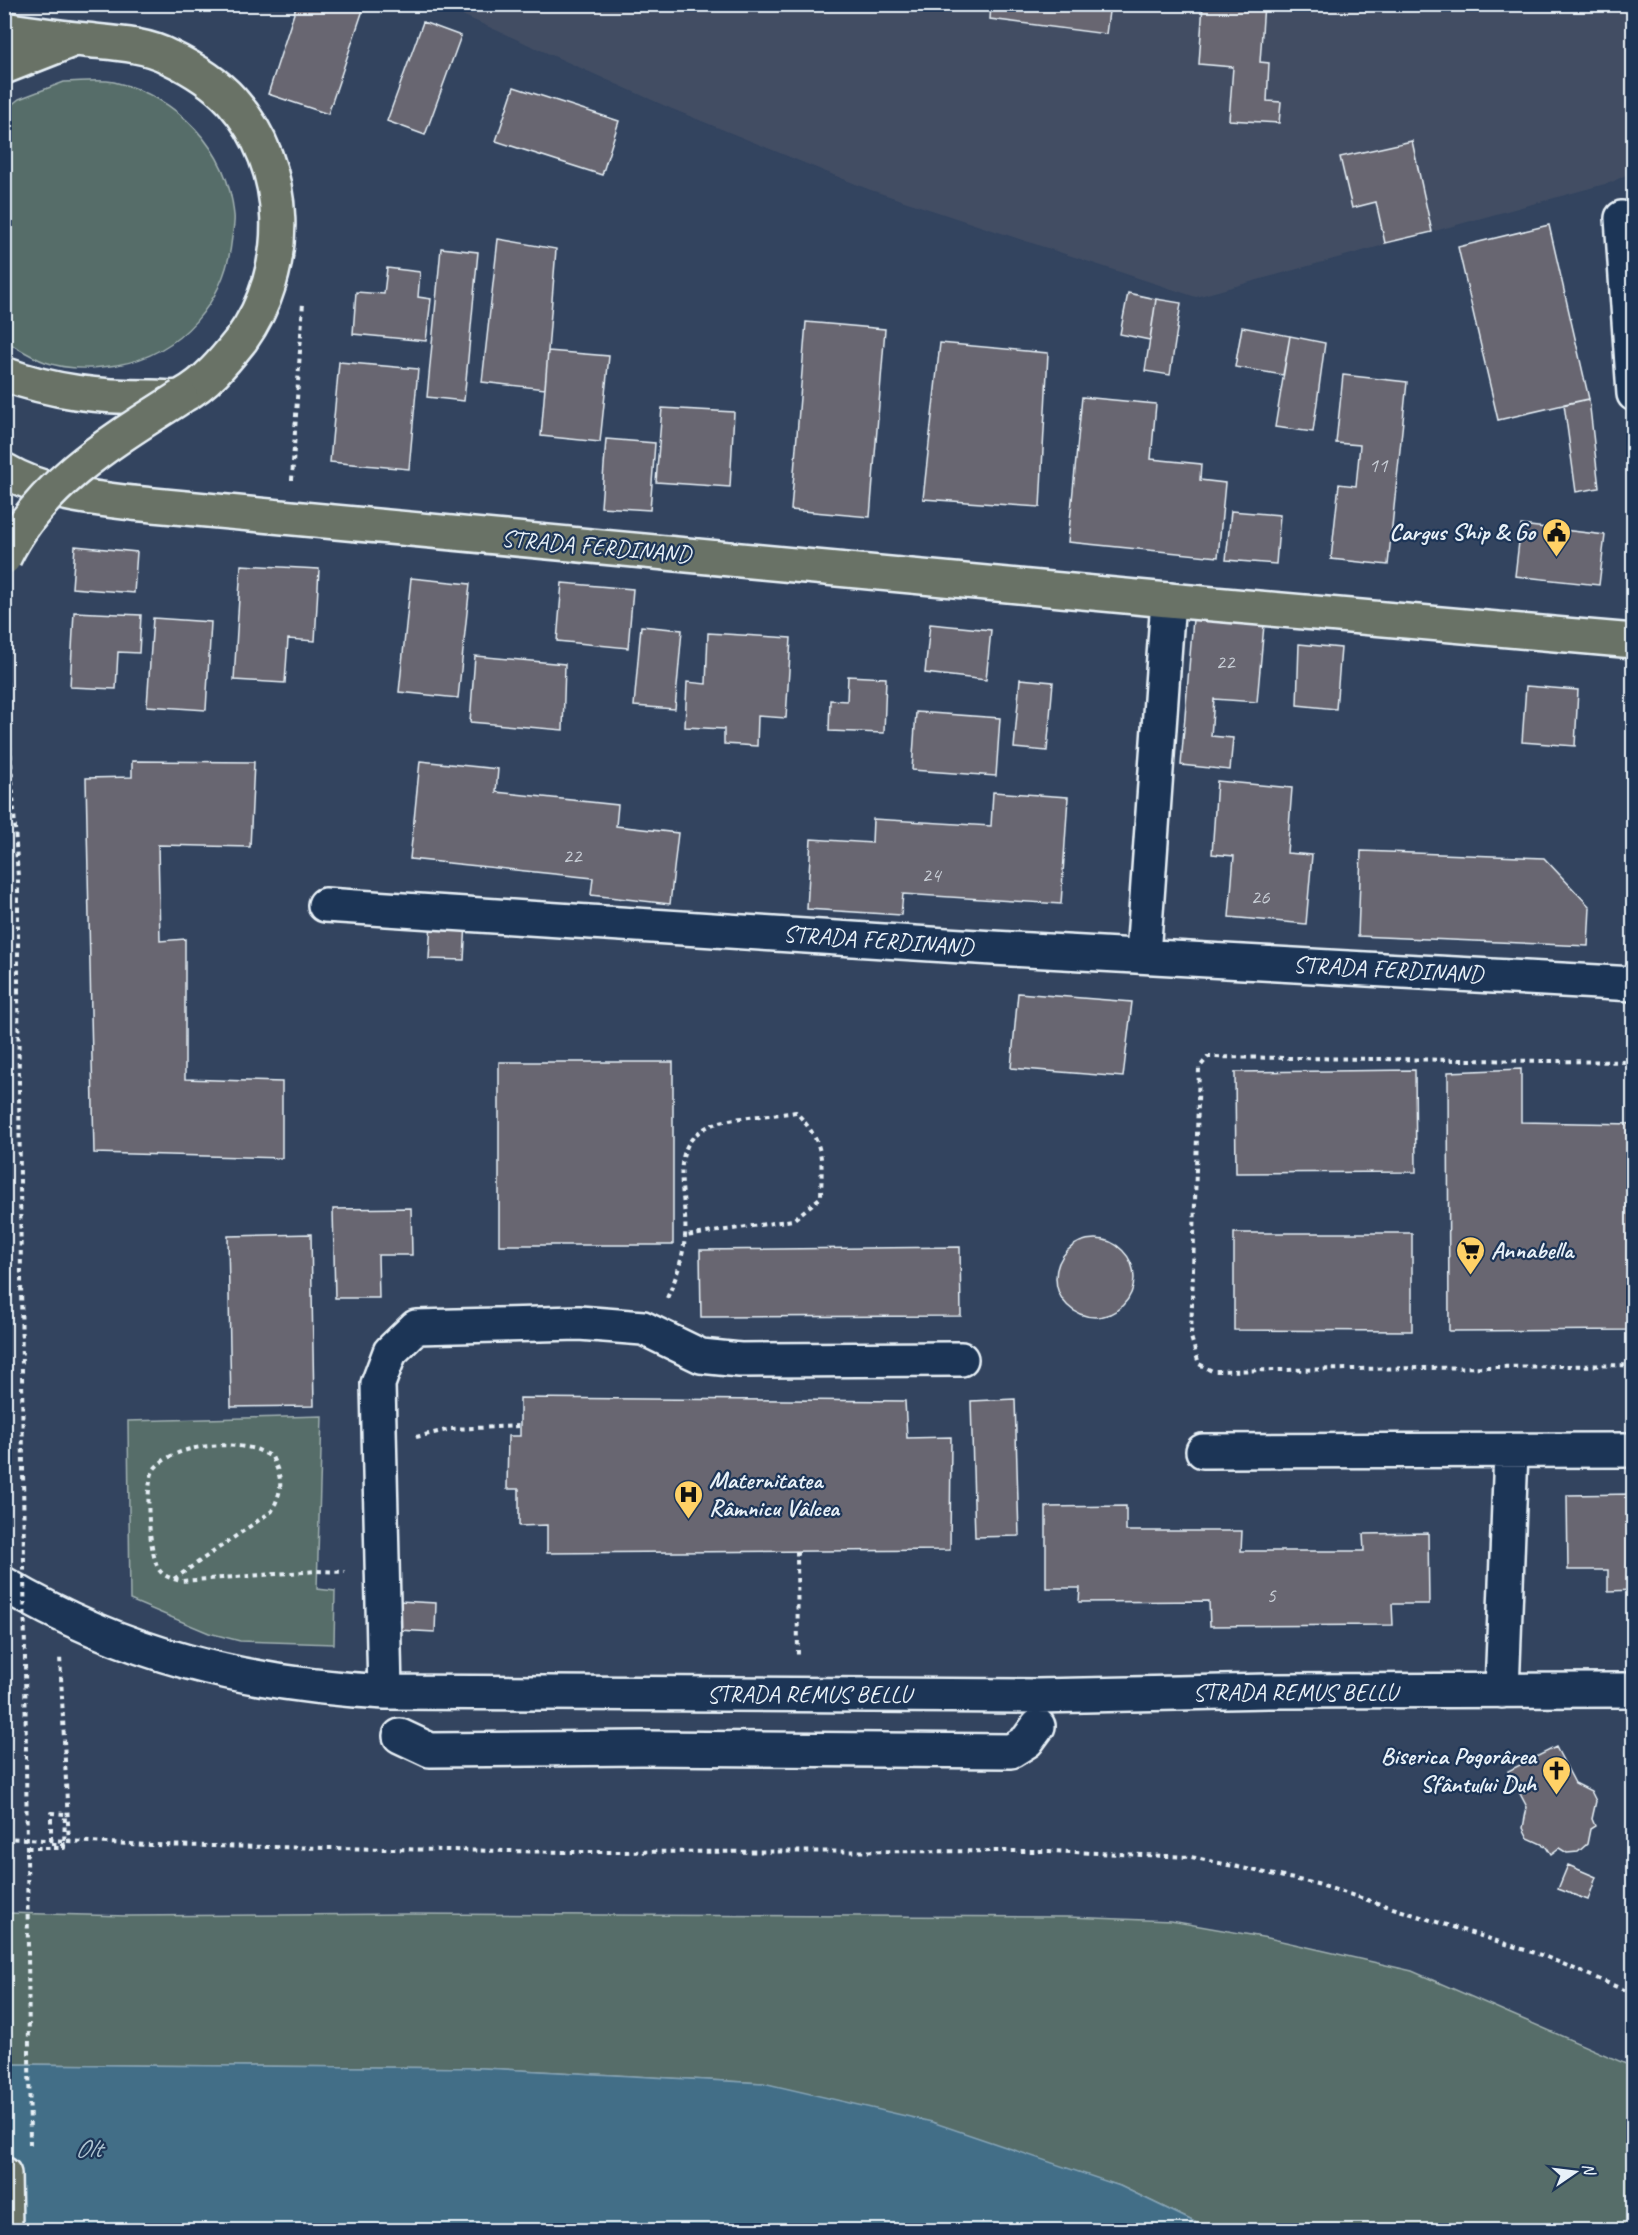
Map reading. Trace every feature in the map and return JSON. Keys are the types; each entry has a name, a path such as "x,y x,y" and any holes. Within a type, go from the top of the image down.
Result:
{"main road":[{"path":"4,29 133,46 166,55 213,84 232,101 248,122 260,144 276,194 279,220 278,244 269,289 253,323 232,352 206,379 110,442 81,465 26,524 4,558"},
{"path":"4,67 77,39"},
{"path":"4,374 38,387 101,397 181,397"},
{"name":"STRADA FERDINAND","path":"15,476 68,494 132,503 1168,600 1634,641"},
{"path":"5,2230 17,2167"}],"street":[{"path":"1622,218 1634,394"},
{"path":"1143,955 1168,600"},
{"name":"STRADA FERDINAND","path":"325,905 993,948 1634,984"},
{"path":"385,1692 378,1470 378,1384 390,1352 416,1327 579,1323 643,1328 701,1356 740,1360 960,1359"},
{"path":"1203,1451 1634,1450"},
{"path":"1502,1691 1511,1451"},
{"name":"STRADA REMUS BELLU","path":"4,1584 57,1613 153,1652 217,1671 333,1689 385,1692 1038,1696 1269,1691 1634,1690"},
{"path":"400,1736 430,1750 642,1748 1011,1751 1027,1741 1038,1726"}],"path":[{"path":"4,646 18,878 27,1848 17,2167"},
{"path":"1634,1062 1208,1057 1199,1068 1191,1337 1199,1364 1212,1371 1634,1365"},
{"path":"643,1328 662,1312 676,1277 686,1236 681,1162 692,1136 715,1123 796,1112 815,1133 822,1162 821,1197 793,1220 686,1236"},
{"path":"378,1470 392,1451 414,1438 451,1429 520,1426"},
{"path":"174,1579 272,1510 280,1494 281,1475 272,1457 252,1448 213,1446 178,1453 154,1469 148,1486 152,1550 159,1570 174,1579 317,1571 382,1573"},
{"path":"798,1551 798,1656"},
{"path":"27,1848 64,1848 64,1837 65,1814 51,1813 51,1844 58,1844 65,1844 69,1844 57,1613"},
{"path":"4,1838 542,1852 1048,1851 1191,1857 1317,1884 1544,1956 1634,1994"}],"shaded area":[{"path":"440,5 1633,5 1633,171 1612,182 1196,297 868,189 670,108"}],"green space":[{"path":"64,82 114,82 137,89 179,113 196,129 210,148 222,168 230,191 234,220 228,260 210,303 180,337 140,359 117,365 81,368 53,365 5,341 5,110 19,99"},
{"path":"322,1416 317,1589 335,1591 334,1644 240,1641 209,1633 130,1600 128,1421"},
{"path":"5,1913 128,1916 407,1914 1068,1917 1171,1921 1268,1938 1412,1971 1633,2067 1633,2230 1211,2230 1120,2186 763,2083 482,2068 5,2064"}],"water":[{"name":"Olt","path":"5,2064 482,2068 763,2083 932,2122 1120,2186 1211,2230 5,2230"}],"building":[{"path":"297,4 365,4 328,114 268,94"},
{"path":"991,4 1110,4 1106,34 990,19"},
{"path":"1203,4 1264,4 1260,62 1269,63 1267,101 1281,102 1279,123 1229,120 1233,67 1199,64"},
{"path":"423,22 461,36 425,135 387,121"},
{"path":"514,87 619,121 602,175 496,141"},
{"path":"1412,141 1432,232 1385,243 1376,202 1352,208 1340,157"},
{"path":"1549,225 1589,399 1498,420 1458,247"},
{"path":"498,239 556,249 545,389 482,382"},
{"path":"441,248 478,252 464,401 427,397"},
{"path":"387,268 420,272 418,297 431,299 426,341 353,334 356,292 384,294"},
{"path":"1128,293 1156,299 1150,340 1120,334"},
{"path":"1156,299 1181,303 1170,375 1145,371"},
{"path":"806,322 885,329 870,517 791,510"},
{"path":"1242,327 1290,336 1283,375 1235,367"},
{"path":"1290,336 1325,343 1313,432 1275,427"},
{"path":"940,343 1048,353 1040,507 923,499"},
{"path":"548,351 609,356 600,442 541,436"},
{"path":"339,362 418,369 409,469 330,462"},
{"path":"1343,375 1407,382 1388,565 1331,559 1339,484 1356,486 1360,445 1336,443"},
{"path":"1082,397 1156,404 1151,459 1201,464 1200,480 1225,483 1218,557 1068,542"},
{"path":"1589,399 1599,488 1576,492 1564,404"},
{"path":"662,408 734,412 730,487 656,482"},
{"path":"606,439 655,443 650,510 601,507"},
{"path":"1231,511 1280,515 1276,564 1226,560"},
{"path":"1521,525 1605,535 1599,585 1515,576"},
{"path":"75,546 137,552 134,593 72,588"},
{"path":"241,565 319,569 315,641 288,639 285,683 234,680"},
{"path":"411,578 470,584 458,698 399,692"},
{"path":"562,583 633,589 628,648 557,641"},
{"path":"74,612 141,615 139,653 118,652 116,689 70,687"},
{"path":"153,618 211,622 206,710 147,706"},
{"path":"1193,619 1264,625 1257,702 1214,699 1211,736 1233,738 1230,770 1181,765"},
{"path":"930,624 991,630 986,680 925,673"},
{"path":"641,626 682,630 675,709 634,706"},
{"path":"708,633 791,638 786,718 758,716 757,746 724,744 724,729 685,727 687,682 706,684"},
{"path":"1299,644 1341,648 1336,709 1297,705"},
{"path":"475,656 565,664 563,730 470,722"},
{"path":"848,676 886,678 884,733 829,731 830,700 847,701"},
{"path":"1020,679 1053,682 1047,751 1014,748"},
{"path":"1526,686 1578,690 1575,746 1522,742"},
{"path":"916,712 1000,718 996,776 912,770"},
{"path":"132,761 254,762 250,847 158,845 160,941 185,939 185,1079 282,1082 282,1158 94,1153 86,778 132,777"},
{"path":"420,761 498,769 496,792 618,805 616,826 678,833 670,904 591,895 593,878 410,859"},
{"path":"1217,781 1292,788 1287,853 1312,855 1306,924 1229,917 1234,856 1212,854"},
{"path":"993,792 1068,797 1061,904 903,894 901,915 807,909 811,839 872,843 873,819 991,826"},
{"path":"1361,851 1544,858 1590,907 1588,946 1358,936"},
{"path":"431,919 466,921 464,960 429,959"},
{"path":"1018,993 1132,1002 1123,1077 1011,1068"},
{"path":"499,1062 673,1062 673,1245 499,1245"},
{"path":"1521,1069 1521,1122 1634,1124 1634,1330 1449,1331 1448,1072"},
{"path":"1415,1070 1416,1172 1236,1173 1235,1072"},
{"path":"411,1208 412,1255 378,1255 379,1298 335,1298 333,1209"},
{"path":"1234,1233 1412,1233 1412,1331 1234,1330"},
{"path":"311,1234 314,1406 231,1407 228,1236"},
{"path":"1087,1239 1103,1239 1117,1245 1128,1256 1134,1270 1134,1286 1128,1300 1117,1311 1103,1317 1087,1317 1073,1311 1062,1300 1056,1286 1056,1270 1062,1256 1073,1245"},
{"path":"960,1247 961,1316 701,1317 700,1250"},
{"path":"520,1398 905,1401 907,1438 951,1437 950,1550 547,1553 547,1525 519,1526 519,1489 507,1489 508,1436 520,1436"},
{"path":"1015,1399 1019,1536 975,1537 971,1401"},
{"path":"1634,1494 1634,1590 1608,1591 1608,1570 1568,1570 1567,1495"},
{"path":"1126,1506 1126,1531 1242,1531 1241,1551 1364,1551 1363,1534 1428,1533 1429,1604 1392,1604 1393,1625 1210,1626 1209,1601 1079,1602 1080,1588 1046,1588 1046,1507"},
{"path":"398,1601 436,1603 435,1632 397,1630"},
{"name":"Biserica Pogorârea Sfântului Duh","path":"1556,1747 1575,1783 1591,1791 1596,1801 1592,1819 1595,1826 1590,1829 1587,1844 1578,1852 1567,1853 1559,1848 1551,1854 1546,1846 1528,1838 1523,1828 1527,1807 1508,1771"},
{"path":"1568,1865 1596,1877 1588,1900 1558,1889"}],"place":[{"name":"Cargus Ship & Go","path":"1556,558"},
{"name":"Annabella","path":"1470,1276"},
{"name":"Maternitatea Râmnicu Vâlcea","path":"688,1520"},
{"name":"Biserica Pogorârea Sfântului Duh","path":"1557,1796"}]}
